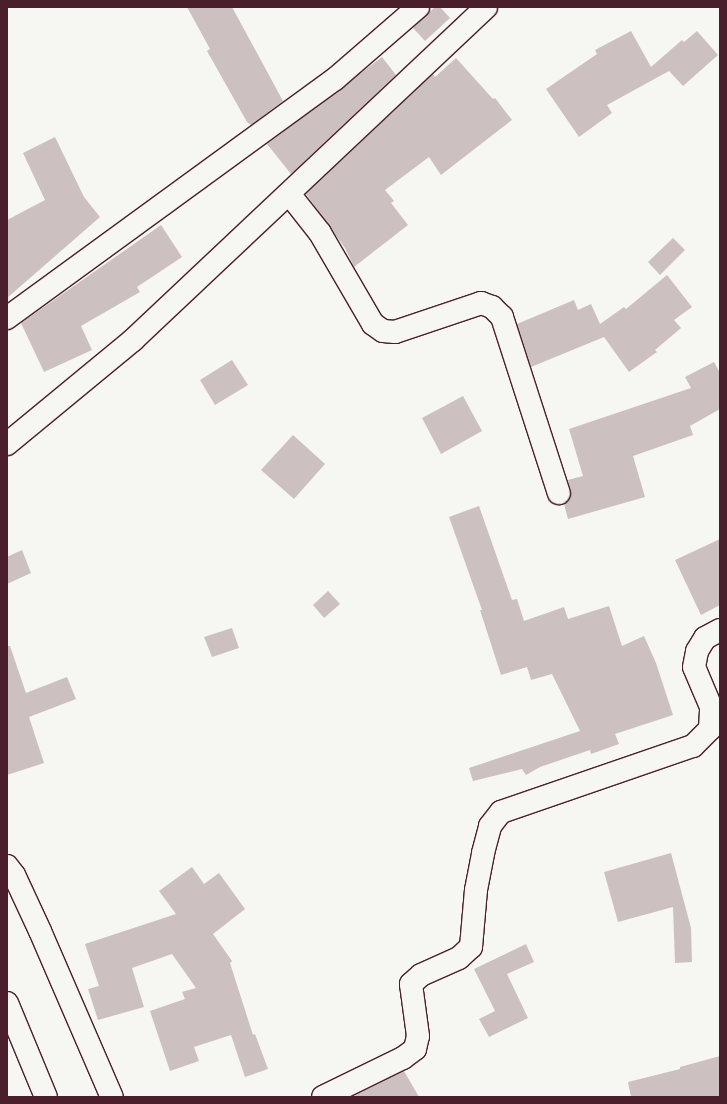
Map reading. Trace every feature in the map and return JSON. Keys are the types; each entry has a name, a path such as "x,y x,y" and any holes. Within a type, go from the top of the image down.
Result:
{"street":[{"path":"7,318 335,79 418,7"},
{"path":"7,444 133,340 290,195 486,7"},
{"path":"290,195 320,233 373,324 383,331 396,332 481,303 492,307 502,317 559,492"},
{"path":"323,1097 403,1058 415,1049 418,1036 411,984 421,975 459,958 471,947 476,890 483,853 490,826 501,812 519,804 693,746 710,729 711,707 694,667 697,650 705,638 720,630"},
{"path":"7,866 14,875 37,924 112,1097"},
{"path":"7,1003 46,1097"}],"building":[{"path":"187,7 232,7 283,101 251,125 247,122 207,51 210,49"},
{"path":"435,7 440,7 450,18 425,41 413,28"},
{"path":"631,31 651,67 682,40 684,42 697,31 718,55 683,86 669,71 607,105 612,113 579,137 546,89 597,54 595,50"},
{"path":"382,57 396,75 291,174 267,144"},
{"path":"456,58 493,99 495,98 512,120 441,175 429,157 385,190 394,201 391,203 408,225 354,267 345,248 306,194 433,74 435,77"},
{"path":"55,137 84,197 100,217 7,298 7,220 45,200 23,153"},
{"path":"161,225 182,257 137,287 140,292 81,326 92,350 44,372 21,323"},
{"path":"673,238 685,250 660,275 648,262"},
{"path":"667,275 692,307 674,320 681,328 655,350 657,352 629,372 604,337 531,367 517,324 574,300 578,310 591,304 600,324 624,307 626,309"},
{"path":"232,360 248,385 215,405 200,380"},
{"path":"714,362 720,373 720,409 690,426 693,435 633,456 645,497 568,519 564,504 571,495 568,480 583,476 569,429 691,388 685,377"},
{"path":"463,396 482,431 441,454 422,418"},
{"path":"293,435 325,464 294,499 261,470"},
{"path":"479,506 512,600 517,599 524,621 564,607 568,619 609,606 622,646 644,636 656,663 673,715 615,734 619,744 591,754 590,750 540,767 526,775 522,769 473,781 469,768 580,731 552,674 531,680 527,667 501,675 480,610 482,610 449,517"},
{"path":"720,539 720,605 701,615 675,560"},
{"path":"22,550 31,573 7,584 7,557"},
{"path":"328,591 340,604 324,618 313,605"},
{"path":"232,628 239,648 212,657 204,637"},
{"path":"7,646 10,646 26,693 67,677 76,699 29,717 44,763 7,775"},
{"path":"671,853 691,928 692,962 675,963 673,907 618,922 604,872"},
{"path":"192,867 204,884 219,873 245,909 213,934 232,961 230,963 253,1035 255,1034 268,1069 245,1077 231,1035 194,1047 199,1061 170,1071 150,1011 185,999 182,992 196,988 172,954 132,968 144,1007 98,1020 88,989 99,986 85,944 176,914 159,891"},
{"path":"526,944 534,962 507,974 528,1018 489,1037 479,1019 495,1011 474,969"},
{"path":"720,1056 720,1097 631,1097 628,1082 680,1069 680,1067"},
{"path":"404,1071 419,1097 353,1097 361,1092"}]}
